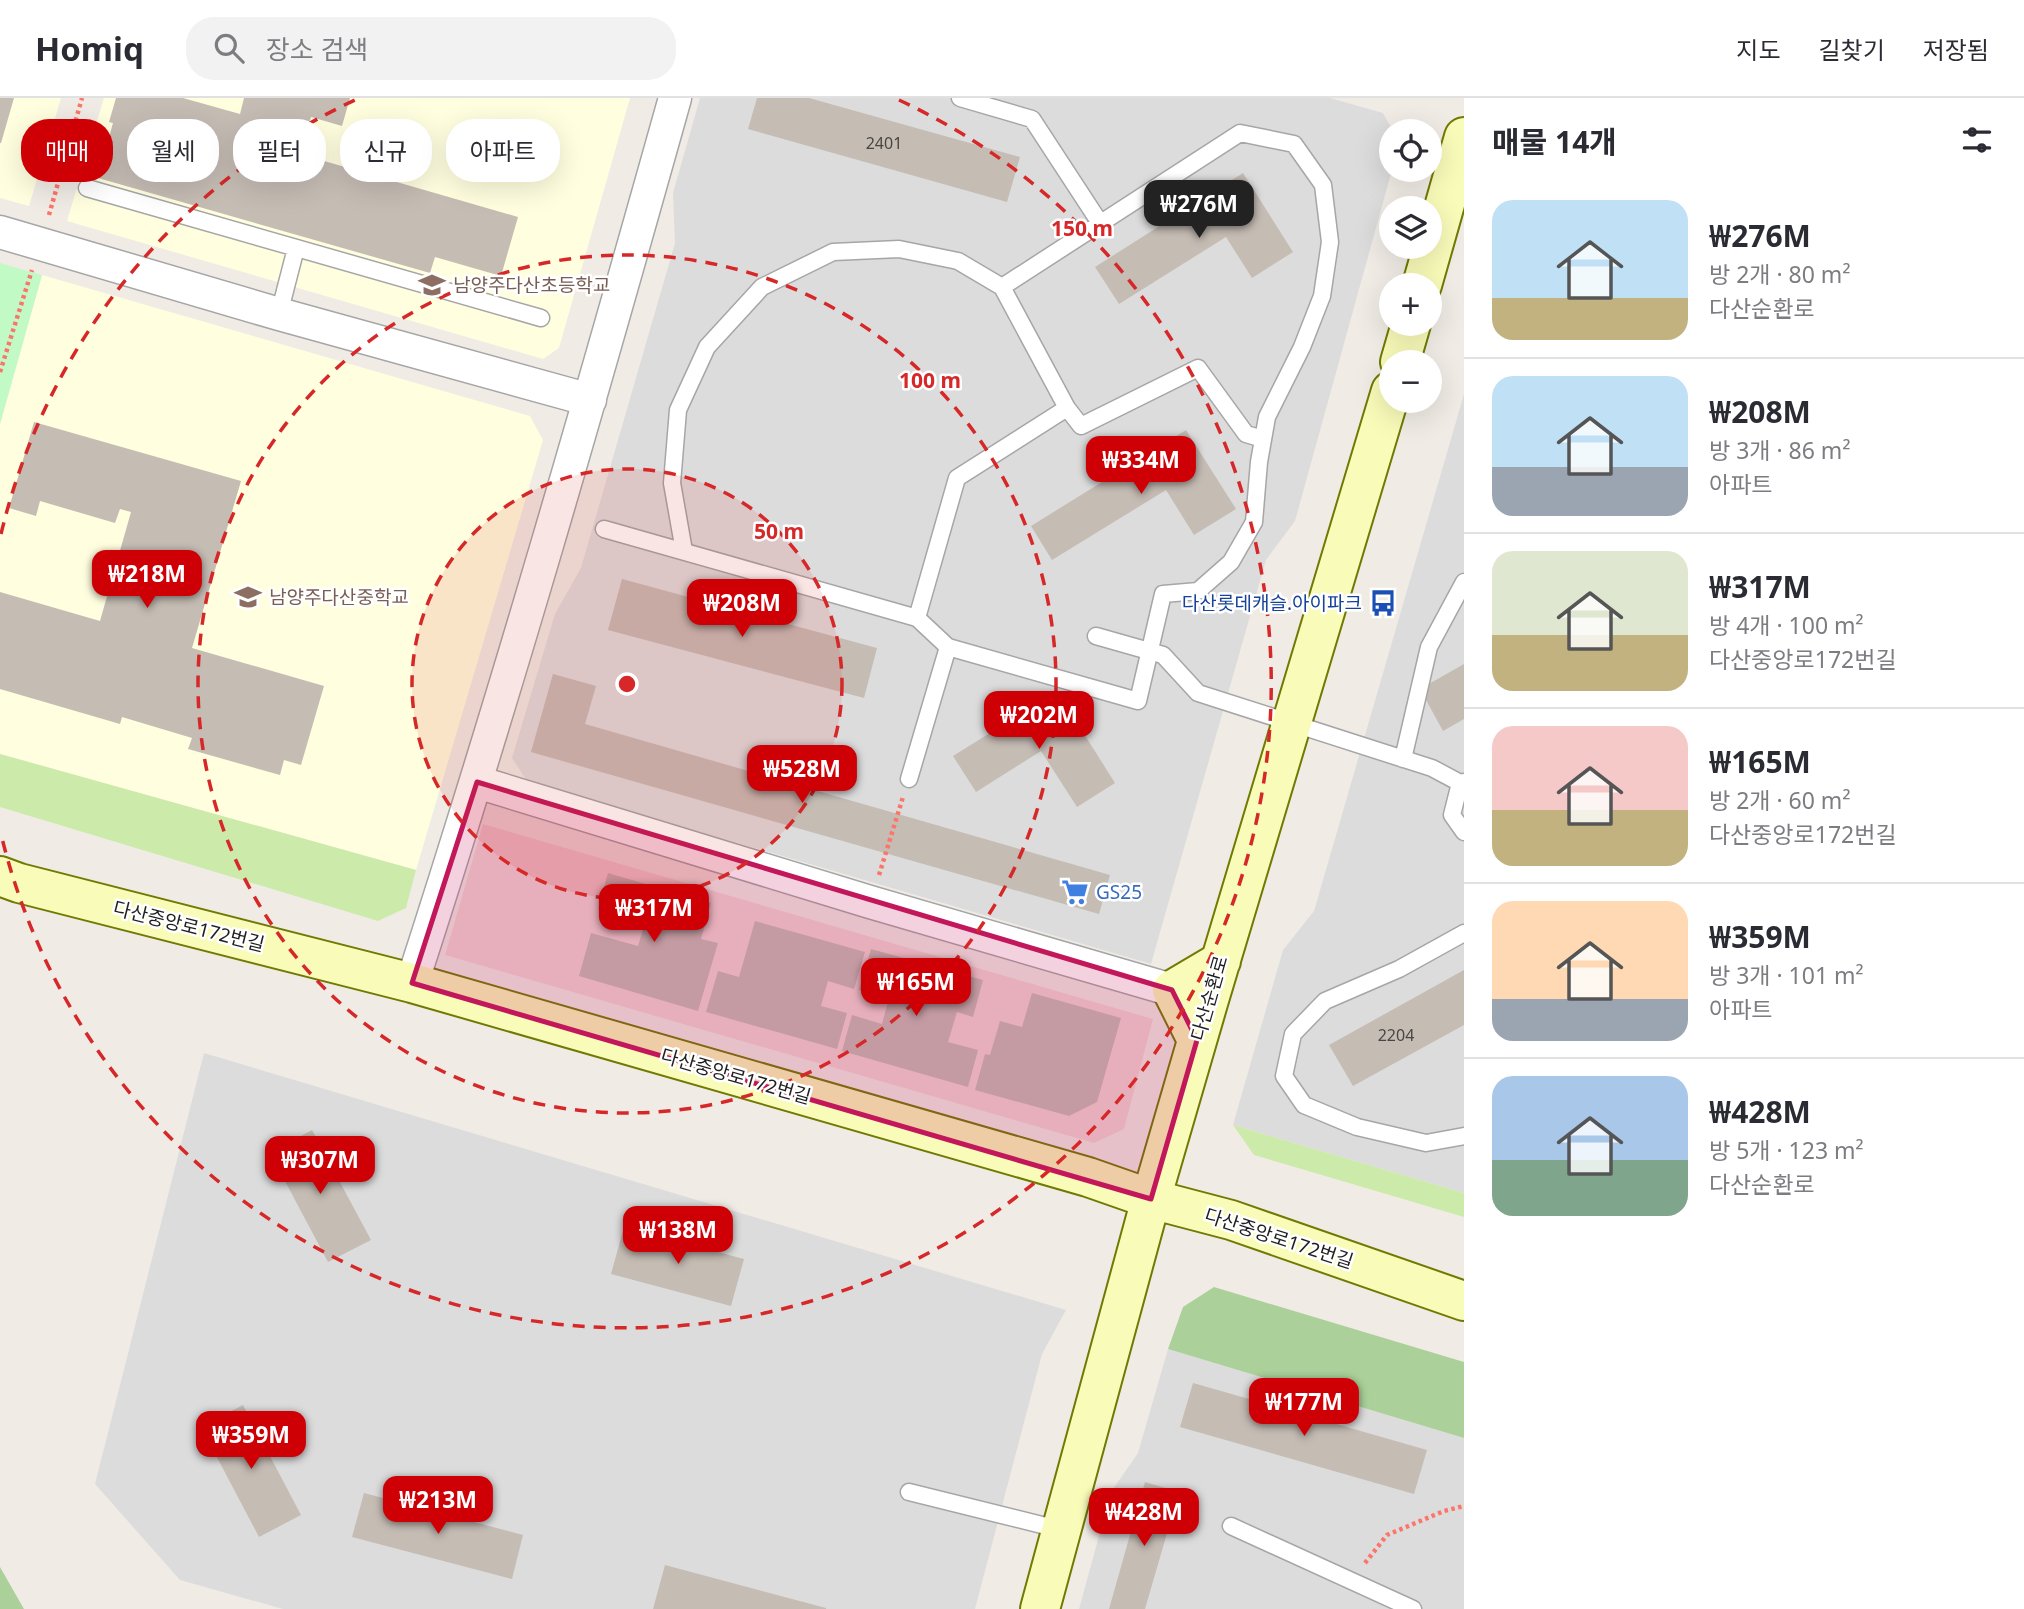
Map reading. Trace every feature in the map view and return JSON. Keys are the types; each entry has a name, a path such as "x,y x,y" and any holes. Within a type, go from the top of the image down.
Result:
{"street":[{"path":"412,983 477,782 590,400 675,98"},
{"path":"1425,273 1464,136"},
{"path":"0,232 279,314 590,400"},
{"name":"다산순환로","path":"1040,1609 1151,1199 1384,413"},
{"path":"477,782 870,902 1172,990 1197,1040"},
{"name":"다산중앙로172번길","path":"0,876 412,983 1088,1177 1151,1199 1231,1220 1464,1301"},
{"path":"1172,990 1220,961"}],"lane":[{"path":"960,98 1032,120 1100,223"},
{"path":"604,529 916,618 948,648 1138,701 1163,594 1198,592 1231,562 1254,522 1267,417 1302,347 1322,296 1329,242 1323,185 1294,144 1240,133 1002,287"},
{"path":"87,188 541,318"},
{"path":"279,314 296,248"},
{"path":"684,551 672,483 678,410 707,347 762,287 833,252 899,249 958,261 1002,287 1067,408 1081,426 1198,368 1246,434 1263,439"},
{"path":"916,618 957,478 1067,408"},
{"path":"1403,759 1429,647 1464,582"},
{"path":"1096,636 1163,655 1198,693 1432,768 1463,783 1452,815 1464,832"},
{"path":"909,779 948,648"},
{"path":"1464,933 1399,969 1325,1001 1293,1034 1284,1076 1304,1105 1357,1127 1426,1143 1464,1136"},
{"path":"909,1492 1062,1530"},
{"path":"1231,1526 1413,1609"}],"path":[{"path":"870,902 909,779"},
{"path":"1350,1581 1387,1535 1444,1511 1464,1506"}],"highlighted area":[{"path":"477,782 1172,990 1197,1040 1151,1199 412,983"}],"shaded area":[{"path":"0,98 61,98 55,119 21,119 21,182 36,182 29,206 0,198"},
{"name":"남양주다산초등학교","path":"104,98 630,98 559,348 543,359 67,221 79,182 113,182 113,119 98,119"},
{"path":"700,98 1330,98 1383,113 1386,119 1379,119 1379,182 1389,182 1385,196 1379,196 1379,217 1295,521 1266,560 1151,964 527,781 512,758 555,614 581,568 675,243 673,193"},
{"name":"남양주다산중학교","path":"42,275 530,416 543,440 416,870 0,754 0,424"},
{"path":"1464,394 1464,1193 1233,1125 1283,950 1314,911"},
{"path":"483,824 1153,1019 1124,1129 1094,1143 445,955"},
{"path":"204,1053 1066,1310 1042,1354 975,1609 283,1609 180,1580 95,1484"},
{"path":"1168,1349 1464,1438 1464,1609 1079,1609 1111,1492 1138,1453"}],"green space":[{"path":"0,263 42,275 0,424"},
{"path":"0,754 416,870 406,908 378,921 0,807"},
{"path":"1233,1125 1464,1193 1464,1217 1254,1155"},
{"path":"1214,1287 1464,1362 1464,1438 1168,1349 1183,1307"},
{"path":"0,1567 24,1609 0,1609"}],"building":[{"path":"0,98 14,98 1,143 0,143"},
{"path":"116,98 183,98 240,114 244,98 350,98 344,119 340,119 340,125 326,121 326,119 311,117 233,119 233,182 326,182 326,162 340,166 340,182 397,182 518,217 501,276 435,257 430,273 112,182 113,119 110,119"},
{"path":"757,98 809,98 1020,157 1007,202 748,129"},
{"path":"1243,173 1293,252 1252,278 1226,237 1119,304 1095,267"},
{"path":"34,422 241,481 192,648 324,686 301,765 284,760 280,775 188,749 192,738 122,717 120,724 0,689 0,592 100,621 131,512 120,509 115,523 40,501 36,516 9,508"},
{"path":"1186,430 1236,509 1194,535 1166,490 1052,560 1031,526"},
{"path":"622,579 877,648 864,698 608,630"},
{"path":"1464,664 1464,719 1443,731 1420,689"},
{"path":"553,674 596,686 585,724 1110,875 1099,914 531,752"},
{"path":"1057,691 1115,783 1077,807 1041,751 976,792 953,756"},
{"path":"608,873 711,903 701,939 718,943 698,1011 579,976 591,933 638,946 645,923 598,909"},
{"path":"755,921 865,952 854,989 828,981 821,1006 847,1013 837,1049 706,1012 718,971 739,977"},
{"path":"871,949 983,980 973,1017 957,1012 948,1042 978,1050 968,1087 842,1051 852,1015 882,1024 889,998 859,990"},
{"path":"1464,970 1464,1025 1353,1086 1329,1045"},
{"path":"1032,993 1121,1018 1097,1102 1069,1116 975,1090 985,1054 990,1055 1000,1021 1022,1027"},
{"path":"312,1130 371,1240 328,1262 270,1153"},
{"path":"624,1227 744,1259 731,1306 611,1274"},
{"path":"1193,1383 1427,1450 1414,1494 1180,1427"},
{"path":"243,1405 301,1515 259,1537 201,1427"},
{"path":"1145,1482 1179,1492 1145,1609 1109,1609"},
{"path":"364,1493 523,1535 512,1579 352,1537"},
{"path":"665,1565 826,1608 826,1609 653,1609"}],"place":[{"name":"남양주다산초등학교","path":"432,285"},
{"name":"남양주다산중학교","path":"248,597"},
{"name":"다산롯데캐슬.아이파크","path":"1383,603"},
{"name":"GS25","path":"1075,892"}]}
